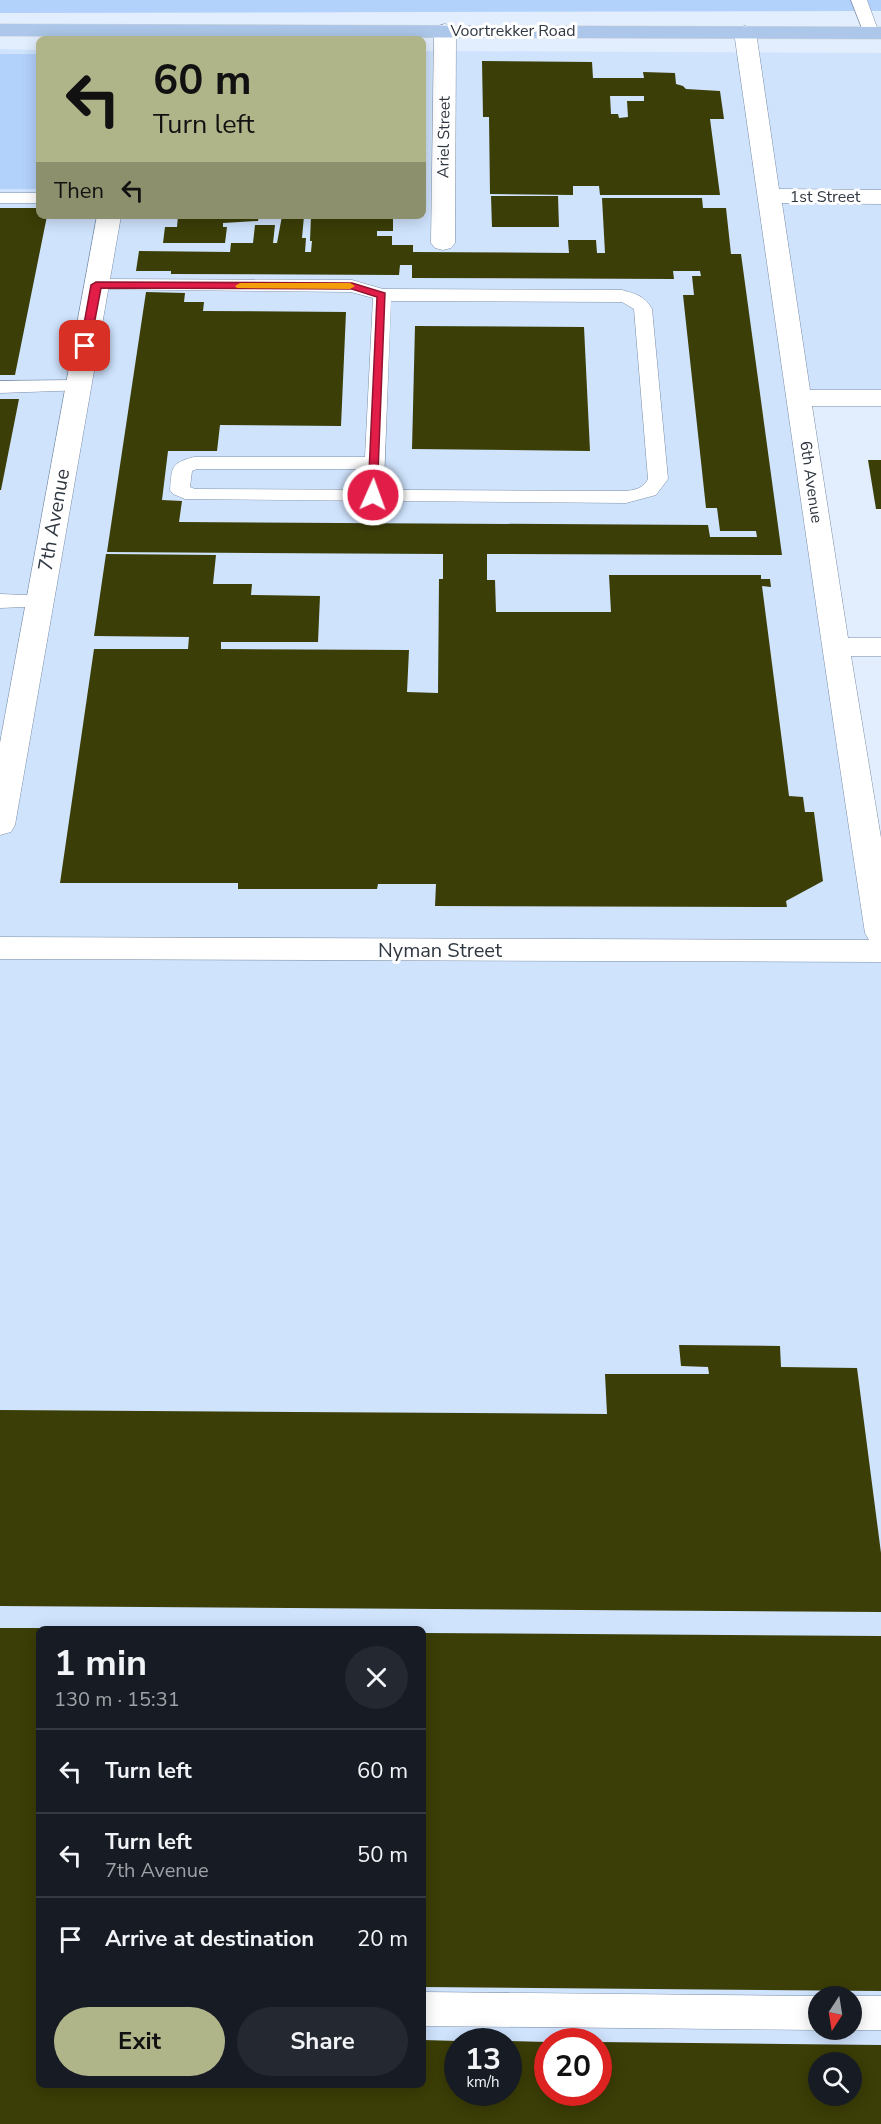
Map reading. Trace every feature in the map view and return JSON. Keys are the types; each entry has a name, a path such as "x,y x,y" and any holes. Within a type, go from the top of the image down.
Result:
{"main road":[{"name":"Voortrekker Road","path":"0,30 141,34 445,30 876,33"}],"street":[{"name":"Ariel Street","path":"443,243 445,30"},
{"name":"6th Avenue","path":"745,32 836,647 881,933"},
{"name":"1st Street","path":"768,196 881,197"},
{"name":"7th Avenue","path":"0,825 108,219"},
{"path":"799,398 881,398"},
{"path":"836,647 881,647"},
{"name":"Nyman Street","path":"0,948 881,951"}],"lane":[{"path":"859,0 876,33"},
{"path":"0,198 36,198"},
{"path":"96,285 352,286 382,295 622,296 636,300 643,309 658,479 651,489 635,496 192,495 182,492 179,487 182,468 194,463 375,463"},
{"path":"373,495 382,295"},
{"path":"0,387 78,386"},
{"path":"0,600 40,601"},
{"path":"426,2009 808,2013"},
{"path":"862,2013 881,2013"}],"shaded area":[{"path":"0,0 881,0 881,11 0,13"},
{"path":"0,49 36,50 36,219 426,219 426,51 881,53 881,398 799,398 881,933 881,2124 0,2124"},
{"path":"0,54 36,54 36,189 0,189"}],"building":[{"path":"482,61 592,62 593,78 644,78 643,72 675,73 676,84 686,89 720,91 724,119 710,119 720,195 600,195 599,186 573,186 573,195 490,194 489,117 483,117","holes":["610,96 644,96 644,101 627,101 628,117 619,118 618,114 611,114"]},
{"path":"491,196 558,196 559,227 492,227"},
{"path":"602,198 702,198 703,208 726,208 731,254 741,254 782,555 487,554 487,580 495,580 496,612 611,612 609,575 761,575 761,579 770,579 771,587 762,586 789,796 803,797 805,812 814,812 823,881 786,901 787,907 435,906 436,884 378,884 377,889 238,889 238,883 60,883 94,649 188,649 189,637 94,636 106,554 216,555 213,584 252,584 251,595 320,596 318,642 221,642 221,649 409,650 407,692 438,693 439,579 443,579 443,554 107,552 146,292 185,293 184,302 204,302 203,311 346,312 341,426 220,425 217,451 168,451 162,500 182,501 179,522 708,525 710,537 757,537 756,531 720,531 717,508 706,508 683,295 694,295 692,276 701,276 700,271 673,271 674,279 412,278 412,265 400,265 399,275 171,274 171,271 136,271 139,251 230,252 231,243 253,243 255,225 275,225 273,243 277,243 281,219 304,219 302,238 306,238 305,252 311,252 311,219 393,219 393,231 377,231 377,236 392,236 392,245 413,245 413,252 569,253 568,240 596,240 597,253 605,253"},
{"path":"0,208 36,208 36,219 46,219 15,375 0,375"},
{"path":"178,219 258,219 258,221 223,223 223,227 227,227 225,243 163,243 165,227 177,227"},
{"path":"415,326 584,327 590,451 412,449"},
{"path":"0,399 19,399 1,490 0,490"},
{"path":"868,460 881,460 881,509 876,509"},
{"path":"679,1345 780,1346 781,1367 857,1368 881,1553 881,1612 0,1606 0,1410 607,1414 605,1374 709,1374 708,1367 681,1366"},
{"path":"0,1628 36,1628 36,2088 426,2088 426,2040 444,2041 444,2106 522,2106 522,2041 534,2042 534,2106 612,2106 612,2042 881,2045 881,2124 0,2124"},
{"path":"426,1633 881,1636 881,1991 862,1991 862,1986 808,1986 808,1990 426,1987"}],"slow traffic":[{"path":"240,286 350,286"}],"route":[{"path":"85,346 96,285 352,286 382,295 373,495"}]}
